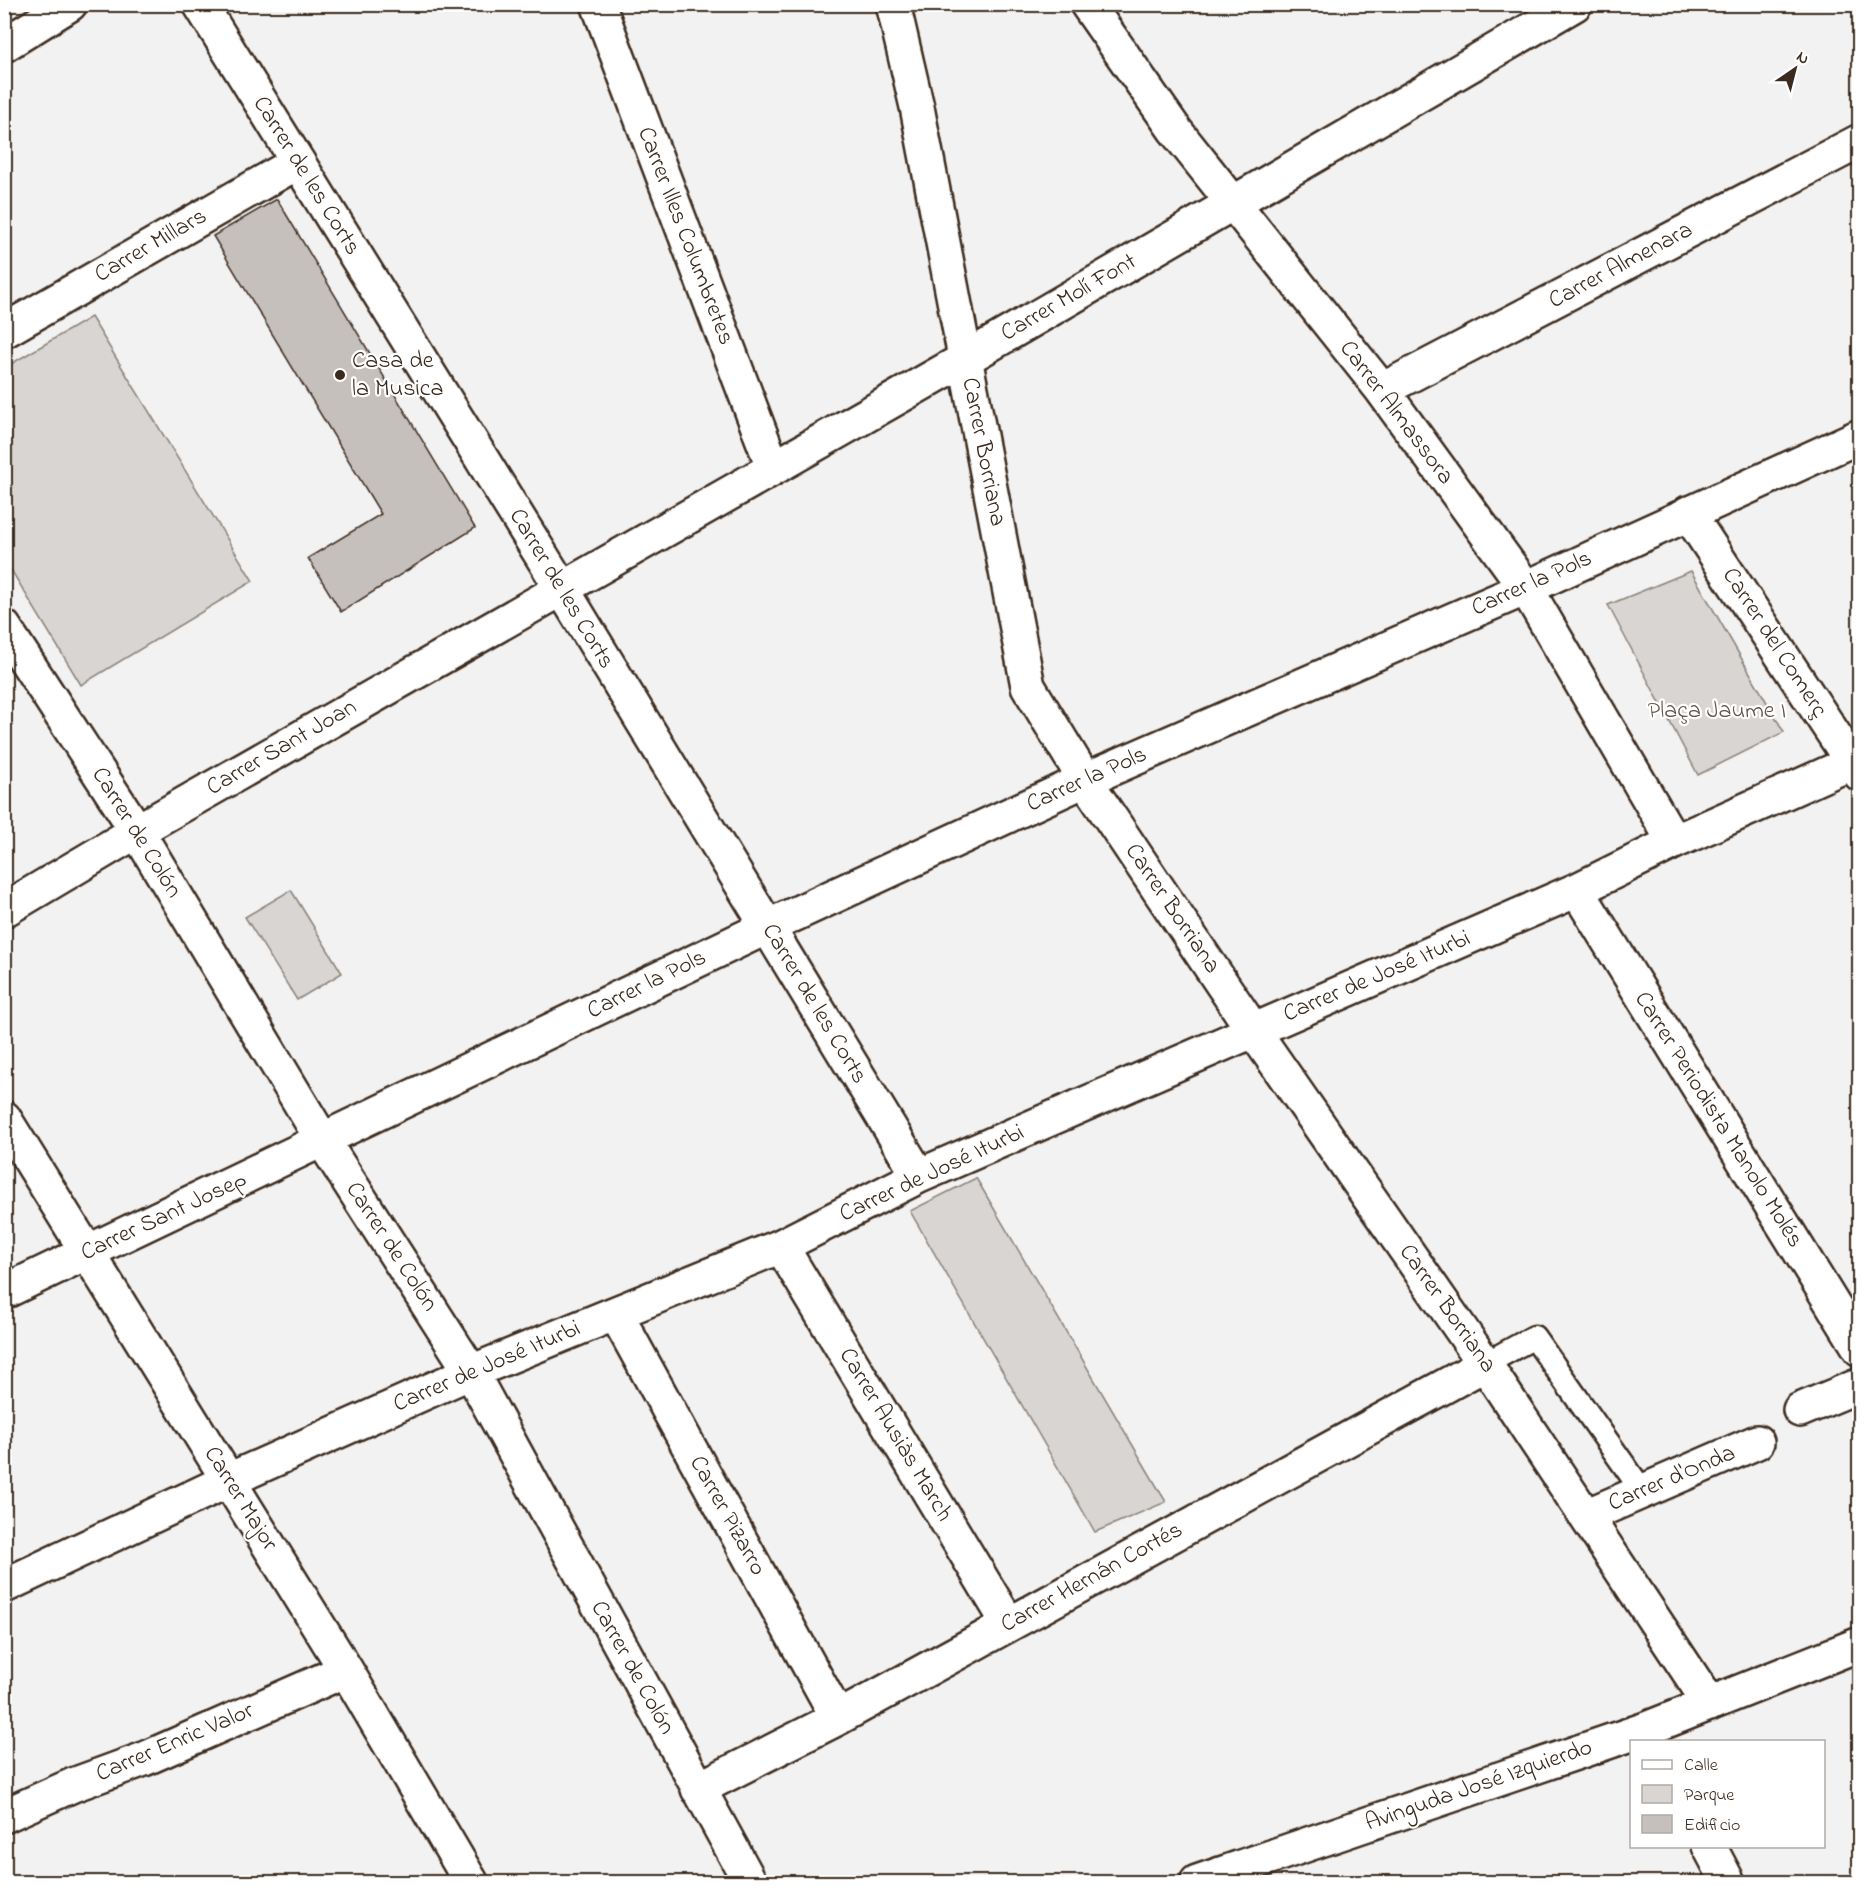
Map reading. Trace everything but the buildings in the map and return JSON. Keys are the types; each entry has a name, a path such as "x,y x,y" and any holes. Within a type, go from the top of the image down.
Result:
{"street":[{"path":"4,45 70,4"},
{"name":"Carrer de les Corts","path":"200,4 561,587 919,1176"},
{"name":"Carrer Illes Columbretes","path":"598,4 773,467"},
{"name":"Carrer Borriana","path":"893,4 919,118 1028,686 1085,780 1253,1030 1485,1364 1710,1704"},
{"name":"Carrer Almassora","path":"1087,4 1175,130 1382,390 1526,588 1674,842"},
{"name":"Carrer Molí Font","path":"561,587 965,358 1575,4"},
{"name":"Carrer Almenara","path":"1382,390 1860,141"},
{"name":"Carrer Millars","path":"4,331 298,162"},
{"name":"Carrer la Pols","path":"323,1142 767,927 1085,780 1526,588 1860,436"},
{"name":"Carrer del Comerç","path":"1688,513 1857,765"},
{"name":"Carrer Sant Joan","path":"9,899 137,831 561,587"},
{"name":"Carrer de Colón","path":"4,627 137,831 323,1142 471,1372 750,1882"},
{"name":"Carrer de José Iturbi","path":"4,1586 229,1480 471,1372 781,1246 919,1176 1576,890 1674,842 1857,765"},
{"name":"Carrer Periodista Manolo Molés","path":"1576,890 1860,1349"},
{"name":"Carrer Major","path":"4,1118 90,1252 346,1670 471,1882"},
{"name":"Carrer Sant Josep","path":"4,1293 323,1142"},
{"name":"Carrer Ausiàs March","path":"781,1246 1008,1623"},
{"name":"Carrer Pizarro","path":"616,1314 837,1718"},
{"name":"Carrer Hernán Cortés","path":"698,1790 837,1718 1485,1364"},
{"path":"1800,1410 1860,1385"},
{"name":"Carrer d'Onda","path":"1586,1516 1757,1442"},
{"name":"Avinguda José Izquierdo","path":"1635,1740 1650,1735 1710,1704 1860,1644"},
{"name":"Carrer Enric Valor","path":"4,1816 73,1785 144,1759 346,1670"},
{"name":"Avinguda José Izquierdo","path":"1197,1882 1630,1741"},
{"path":"1710,1848 1728,1882"}],"lane":[{"path":"1485,1364 1534,1337 1643,1492"}],"green space":[{"path":"91,317 253,581 81,685 5,560 4,368"},
{"name":"Plaça Jaume I","path":"1691,571 1784,732 1698,775 1608,605"},
{"path":"291,890 342,973 297,1000 245,917"},
{"path":"976,1178 1166,1502 1095,1532 910,1211"}],"place":[{"name":"Casa de la Musica","path":"340,375"}]}
